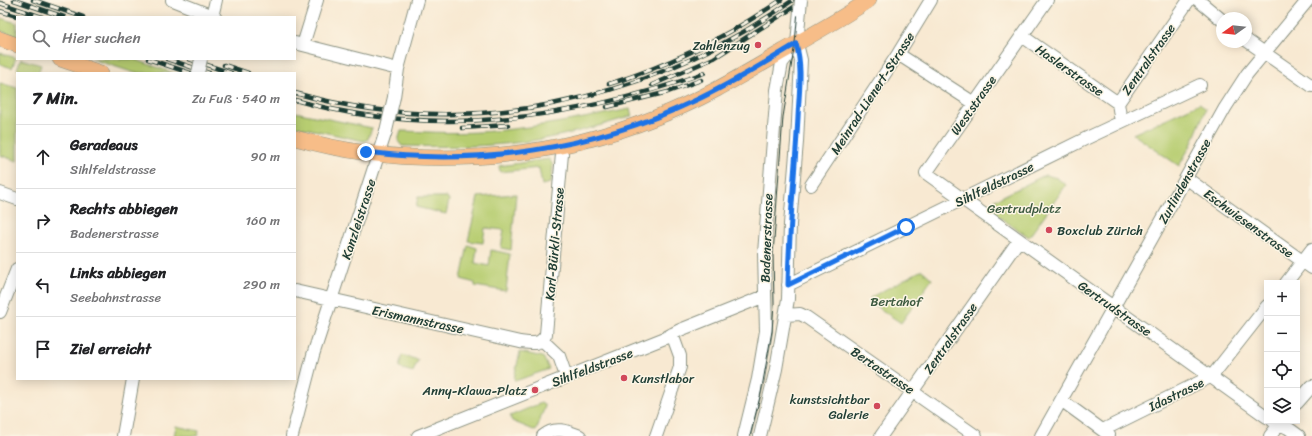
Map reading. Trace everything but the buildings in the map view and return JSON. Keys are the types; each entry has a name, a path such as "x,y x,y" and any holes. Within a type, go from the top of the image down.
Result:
{"main road":[{"path":"296,138 333,147 416,157 480,156 561,146 620,130 675,110 721,88 869,0"},
{"path":"0,39 16,45"},
{"path":"63,60 98,72"}],"street":[{"path":"172,0 213,16 216,0"},
{"path":"317,0 299,44 398,69"},
{"name":"Kanzleistrasse","path":"292,436 311,362 380,153 394,97 398,69 417,0"},
{"name":"Meinrad-Lienert-Strasse","path":"811,185 898,54 931,0"},
{"name":"Weststrasse","path":"962,200 926,173 1047,0"},
{"name":"Zentralstrasse","path":"1120,122 1118,103 1189,0"},
{"path":"1198,0 1216,15"},
{"name":"Zurlindenstrasse","path":"1041,436 1241,82 1308,0"},
{"name":"Badenerstrasse","path":"760,436 776,369 786,315 790,224 797,142 800,60 796,44 800,5"},
{"name":"Haslerstrasse","path":"1022,36 1118,103"},
{"name":"Badenerstrasse","path":"744,436 762,356 766,331 764,253 777,90 782,63 796,44"},
{"path":"1252,44 1312,86"},
{"path":"898,54 974,103"},
{"path":"198,72 201,60"},
{"name":"Sihlfeldstrasse","path":"788,285 1120,122 1200,86"},
{"name":"Karl-Bürkli-Strasse","path":"542,340 546,334 561,146"},
{"name":"Eschwiesenstrasse","path":"1186,178 1307,265"},
{"path":"0,193 16,199"},
{"name":"Gertrudstrasse","path":"962,200 1212,376 1264,415"},
{"name":"Zentralstrasse","path":"881,436 1019,240"},
{"path":"1290,280 1307,265 1312,249"},
{"path":"0,312 16,272"},
{"name":"Erismannstrasse","path":"296,291 520,342 533,344 542,340"},
{"name":"Sihlfeldstrasse","path":"418,436 433,433 566,376 765,296"},
{"name":"Idastrasse","path":"1106,433 1212,376 1264,310"},
{"name":"Bertastrasse","path":"786,315 800,314 811,321 976,436"},
{"path":"656,436 680,367 680,356 672,334"},
{"path":"542,340 559,356 566,376"},
{"path":"123,436 133,380"},
{"path":"1300,400 1312,386"},
{"path":"1061,400 1106,433"},
{"path":"1270,436 1277,424"},
{"path":"1281,424 1299,436"},
{"path":"548,433 563,430 580,436"}],"green space":[{"path":"0,18 16,23 16,36 0,31"},
{"path":"0,53 16,58 12,68 0,64"},
{"path":"21,60 41,65 38,72 26,72 17,69"},
{"path":"95,60 136,60 171,72 132,72"},
{"path":"0,83 16,88 16,161 0,155"},
{"path":"1200,103 1206,109 1191,145 1179,166 1133,134"},
{"path":"630,109 632,116 569,134 530,141 466,146 402,146 398,141 401,131 458,133 493,131 545,125"},
{"path":"296,112 372,128 368,139 364,141 296,126"},
{"path":"549,159 553,165 551,183 542,185 539,168 500,172 499,166"},
{"name":"Gertrudplatz","path":"1045,175 1057,178 1066,185 1029,237 993,213 991,210 991,202"},
{"path":"516,194 511,250 501,248 504,230 485,228 483,243 468,241 478,197"},
{"path":"418,197 447,197 449,200 446,214 416,207"},
{"path":"468,245 477,248 475,263 489,266 491,250 510,254 506,291 475,286 475,283 461,279"},
{"name":"Bertahof","path":"922,270 932,279 901,323 870,302 871,297"},
{"path":"520,352 543,357 549,369 515,381 514,378"},
{"path":"402,355 418,360 413,372 399,368"},
{"path":"541,403 545,406 536,431 512,421 510,416"},
{"path":"176,426 199,431 198,436 174,436"}],"tram line":[{"path":"750,436 761,393 772,331 774,304 773,254 783,117 795,43 799,0"}],"railway":[{"path":"14,0 61,16"},
{"path":"33,0 80,16"},
{"path":"609,84 677,59 740,26 781,0"},
{"path":"296,93 360,107 426,114 491,112 554,104 617,88 678,65 737,36 793,0"},
{"path":"652,85 714,58 805,0"},
{"path":"0,3 39,16"},
{"path":"0,11 17,16"},
{"path":"151,60 187,72"},
{"path":"170,60 206,72"},
{"path":"192,60 228,72"},
{"path":"224,65 245,72"},
{"path":"296,100 346,112 398,119 450,121 501,119 604,103 704,73"},
{"path":"607,107 668,92 701,80"},
{"path":"462,128 508,125"}],"place":[{"name":"Zahlenzug","path":"758,45"},
{"name":"Boxclub Zürich","path":"1049,230"},
{"name":"Kunstlabor","path":"624,378"},
{"name":"Anny-Klawa-Platz","path":"535,390"},
{"name":"kunstsichtbar Galerie","path":"877,406"}],"route":[{"path":"366,152 416,157 452,157 512,154 561,146 606,134 656,118 721,88 796,44 800,60 797,142 788,254 788,285 906,227"}]}
